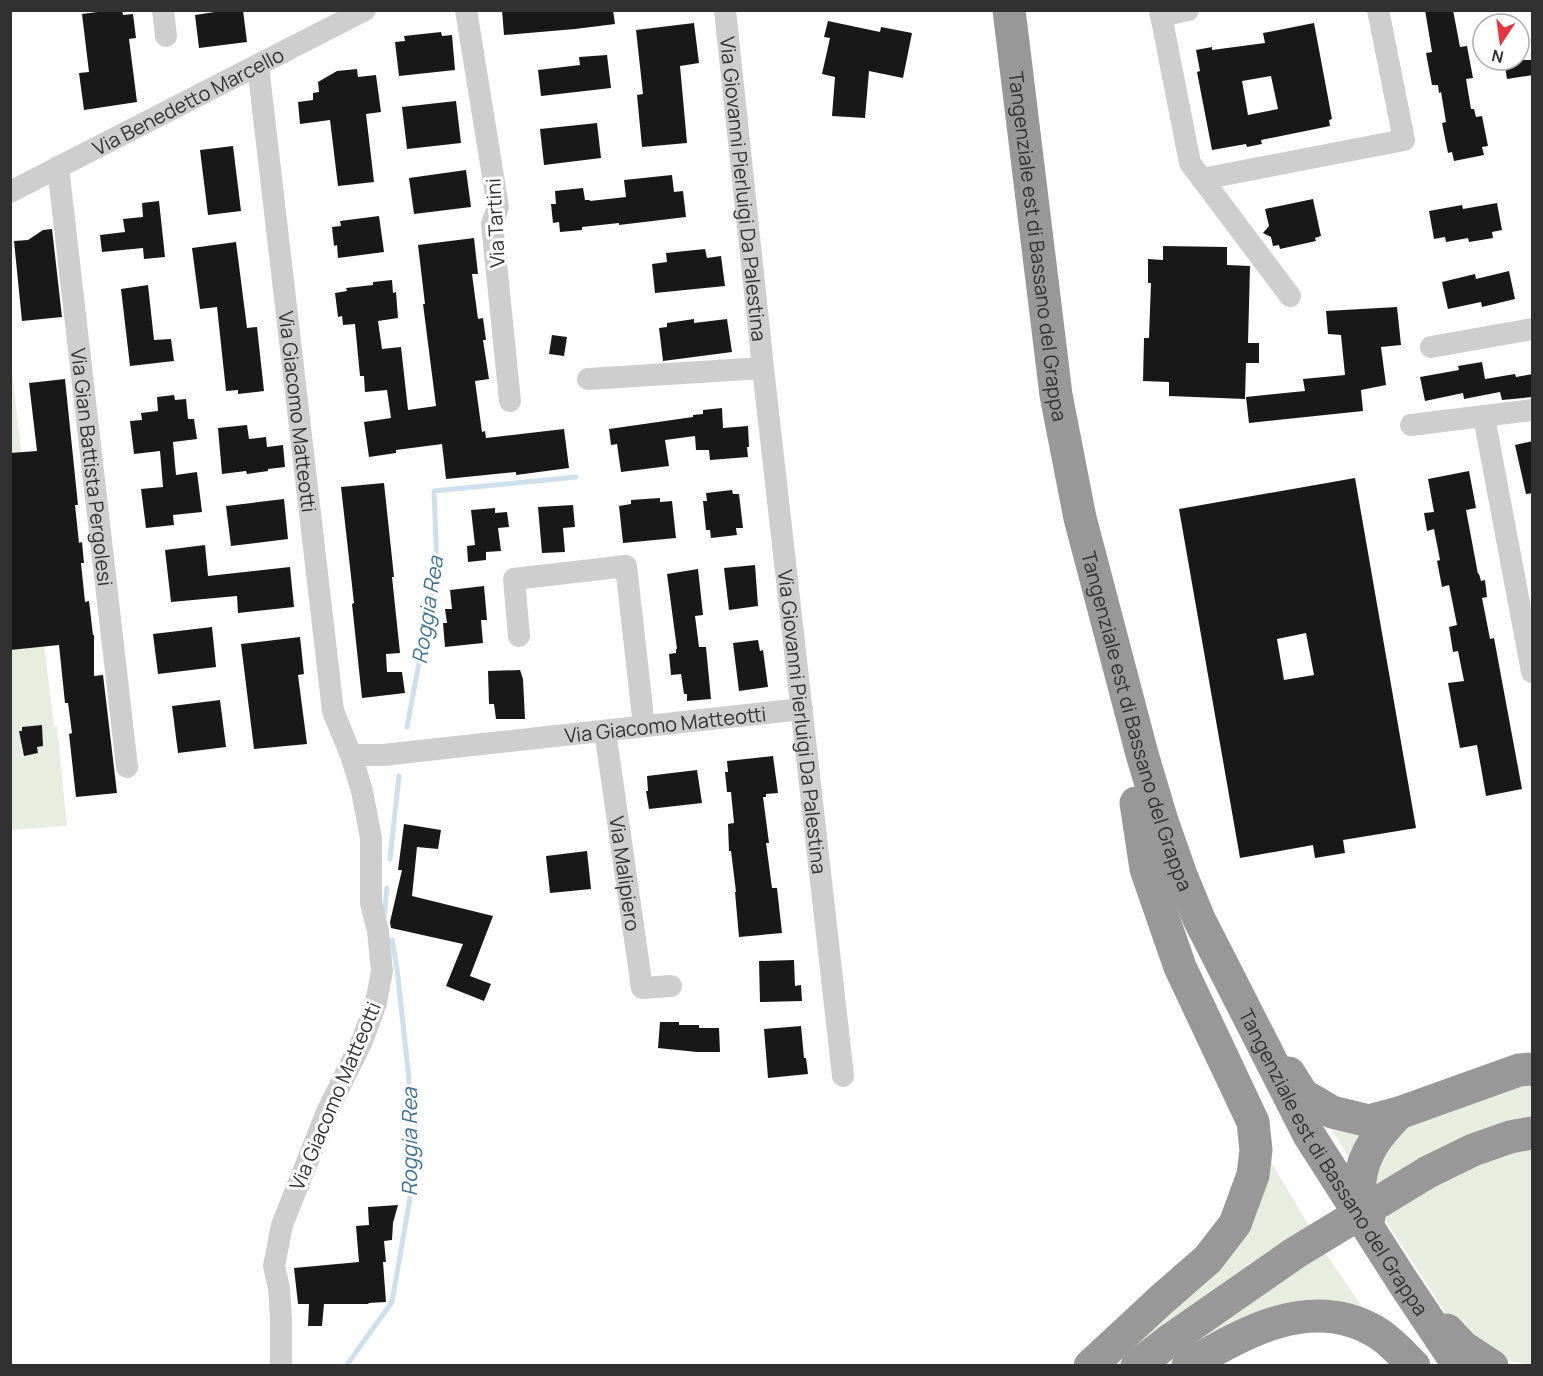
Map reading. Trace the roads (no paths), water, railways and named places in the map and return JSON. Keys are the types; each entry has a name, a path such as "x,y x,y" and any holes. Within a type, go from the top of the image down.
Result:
{"highway":[{"name":"Tangenziale est di Bassano del Grappa","path":"989,10 1027,324 1042,422 1062,528 1136,803 1170,892 1208,977 1267,1098 1379,1288 1434,1365"},
{"name":"Tangenziale est di Bassano del Grappa","path":"1009,10 1056,395 1080,518 1159,810 1199,919 1309,1135 1402,1282 1459,1365"},
{"path":"1090,1365 1208,1259 1235,1224 1253,1175 1256,1150 1253,1122 1180,967 1146,869 1136,803"},
{"path":"1199,919 1219,939 1288,1072 1303,1095 1332,1112 1369,1121 1400,1113 1519,1070 1533,1070"},
{"path":"1383,1252 1368,1216 1360,1182 1366,1156 1382,1130 1400,1113"},
{"path":"1179,1353 1295,1253 1428,1173 1473,1150 1510,1137 1533,1133"},
{"path":"1402,1282 1463,1347 1492,1365"},
{"path":"1137,1365 1179,1353 1220,1346 1267,1325 1299,1317 1328,1317 1355,1322 1378,1333 1414,1365"}],"street":[{"path":"163,10 166,36"},
{"name":"Via Benedetto Marcello","path":"10,192 365,10"},
{"name":"Via Tartini","path":"466,10 498,207 492,224 510,401"},
{"name":"Via Giovanni Pierluigi Da Palestina","path":"725,10 843,1076"},
{"path":"1188,10 1160,13 1190,163 1290,296"},
{"path":"1203,178 1404,140 1378,10"},
{"name":"Via Giacomo Matteotti","path":"258,66 333,711 351,755 362,791 371,838 371,903 378,931 382,971 376,1004 362,1041 327,1112 282,1225 274,1266 279,1288 281,1365"},
{"name":"Via Gian Battista Pergolesi","path":"58,167 127,767"},
{"path":"1431,347 1533,329"},
{"name":"Via Giovanni Pierluigi Da Palestina","path":"588,379 763,368"},
{"path":"1412,425 1533,410"},
{"path":"1484,417 1533,672"},
{"path":"519,636 514,579 626,566 644,726"},
{"name":"Via Giacomo Matteotti","path":"351,755 383,754 802,709"},
{"name":"Via Malipiero","path":"605,731 642,988 671,986"}],"waterway":[{"name":"Roggia Rea","path":"407,727 437,567 434,491 576,477"},
{"name":"Roggia Rea","path":"390,859 399,776"},
{"name":"Roggia Rea","path":"384,917 387,888"},
{"name":"Roggia Rea","path":"346,1366 392,1302 411,1192 409,1079 392,940"}]}
